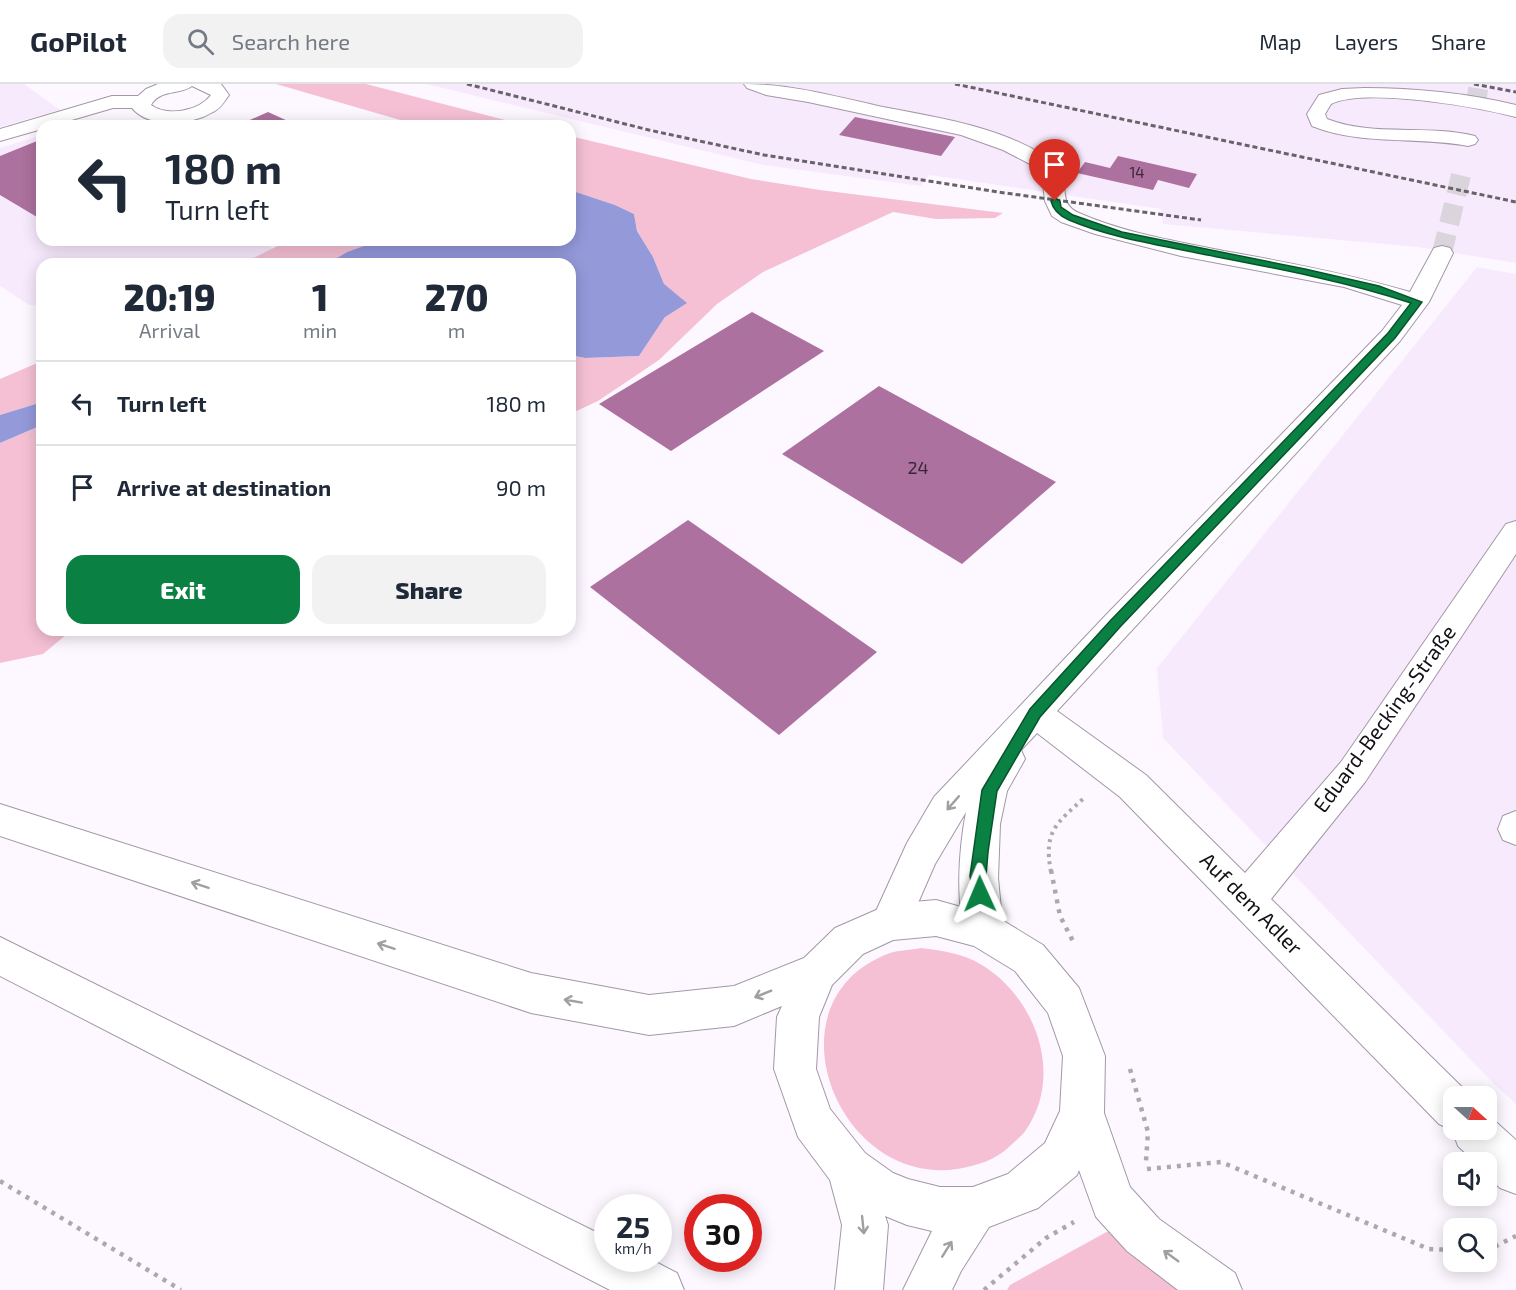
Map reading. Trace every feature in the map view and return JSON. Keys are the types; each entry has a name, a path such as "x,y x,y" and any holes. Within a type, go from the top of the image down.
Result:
{"street":[{"path":"51,120 112,102 142,102 159,90 184,84"},
{"path":"142,102 141,108 155,116 179,116 199,111 217,101 220,95 218,90 211,86 200,84"},
{"path":"753,84 766,90 808,96 966,130 1010,146 1037,160 1052,173 1055,201 1060,211 1103,229 1181,249 1348,281 1417,302"},
{"path":"1475,108 1467,149 1419,134 1377,135 1344,132 1319,122 1316,114 1320,105 1327,98 1357,89 1407,91 1516,111"},
{"path":"0,135 36,124"},
{"path":"890,922 920,855 947,808 1116,624 1392,336 1417,302 1442,253"},
{"name":"Eduard-Becking-Straße","path":"1246,900 1353,771 1516,531"},
{"path":"983,930 978,876 990,790 1035,713"},
{"name":"Auf dem Adler","path":"1035,713 1133,786 1443,1098"},
{"path":"0,820 519,990 552,997 650,1015 734,1006 818,972"},
{"path":"1082,1113 1061,1159 1022,1192 973,1210 940,1210 907,1202 877,1189 849,1169 813,1122 795,1069 798,1017 818,972 849,940 890,922 936,918 983,930 1029,958 1065,1002 1084,1056 1082,1113 1112,1201 1143,1235 1218,1290"},
{"path":"0,956 660,1290"},
{"path":"1484,1140 1516,1172"},
{"path":"849,1169 865,1225 859,1290"},
{"path":"927,1290 944,1254 973,1210"}],"path":[{"path":"1146,1168 1221,1162 1429,1249 1443,1250"},
{"path":"0,1181 182,1290"},
{"path":"1497,1246 1516,1236"}],"shaded area":[{"path":"0,84 24,84 60,110 0,127"},
{"path":"276,84 366,84 505,120 400,120"},
{"path":"426,84 1516,84 1516,263 1418,247 1163,224 1161,209 929,175 921,186 763,165"},
{"path":"36,137 36,246 268,246 274,249 254,258 36,258 36,306 29,305 0,286 0,148"},
{"path":"576,137 751,179 1003,213 995,218 936,219 893,212 763,272 717,304 659,360 598,401 576,411 576,356 585,358 639,356 665,317 664,284 653,257 637,231 634,214 576,192"},
{"path":"278,246 364,246 337,258 253,258"},
{"path":"1477,267 1516,274 1516,1104 1495,1085 1163,738 1157,668"},
{"path":"36,364 36,404 0,415 0,379"},
{"path":"36,428 36,636 65,636 43,654 0,663 0,443"},
{"path":"921,948 968,958 1001,979 1030,1017 1043,1062 1043,1086 1037,1108 1026,1130 998,1155 985,1162 964,1168 914,1167 878,1149 849,1121 831,1085 824,1046 830,1009 852,976 890,953"},
{"path":"1112,1229 1187,1290 1007,1290 1010,1285"}],"water":[{"path":"576,192 634,214 637,231 653,257 664,284 687,303 665,317 639,356 585,358 576,356 576,258 337,258 364,246 576,246"},
{"path":"36,404 36,428 0,443 0,415"}],"building":[{"path":"268,112 286,120 250,120"},
{"path":"855,117 955,137 941,156 839,135"},
{"path":"36,141 36,216 0,195 0,156"},
{"path":"1118,156 1197,174 1189,188 1158,180 1153,190 1077,173 1085,162 1110,168"},
{"path":"752,312 824,351 671,451 599,404"},
{"path":"879,386 1056,482 962,564 782,454"},
{"path":"688,520 877,652 779,735 590,587"}],"tunnel":[{"path":"1475,108 1479,84"},
{"path":"1442,253 1463,167"}],"railway":[{"path":"467,84 649,130 764,155 998,192 1201,220"},
{"path":"955,84 1516,202"},
{"path":"1474,84 1516,92"}],"route":[{"path":"980,894 978,876 982,829 990,790 1035,713 1116,624 1392,336 1417,302 1376,288 1120,235 1064,214 1057,208 1055,201"}]}
